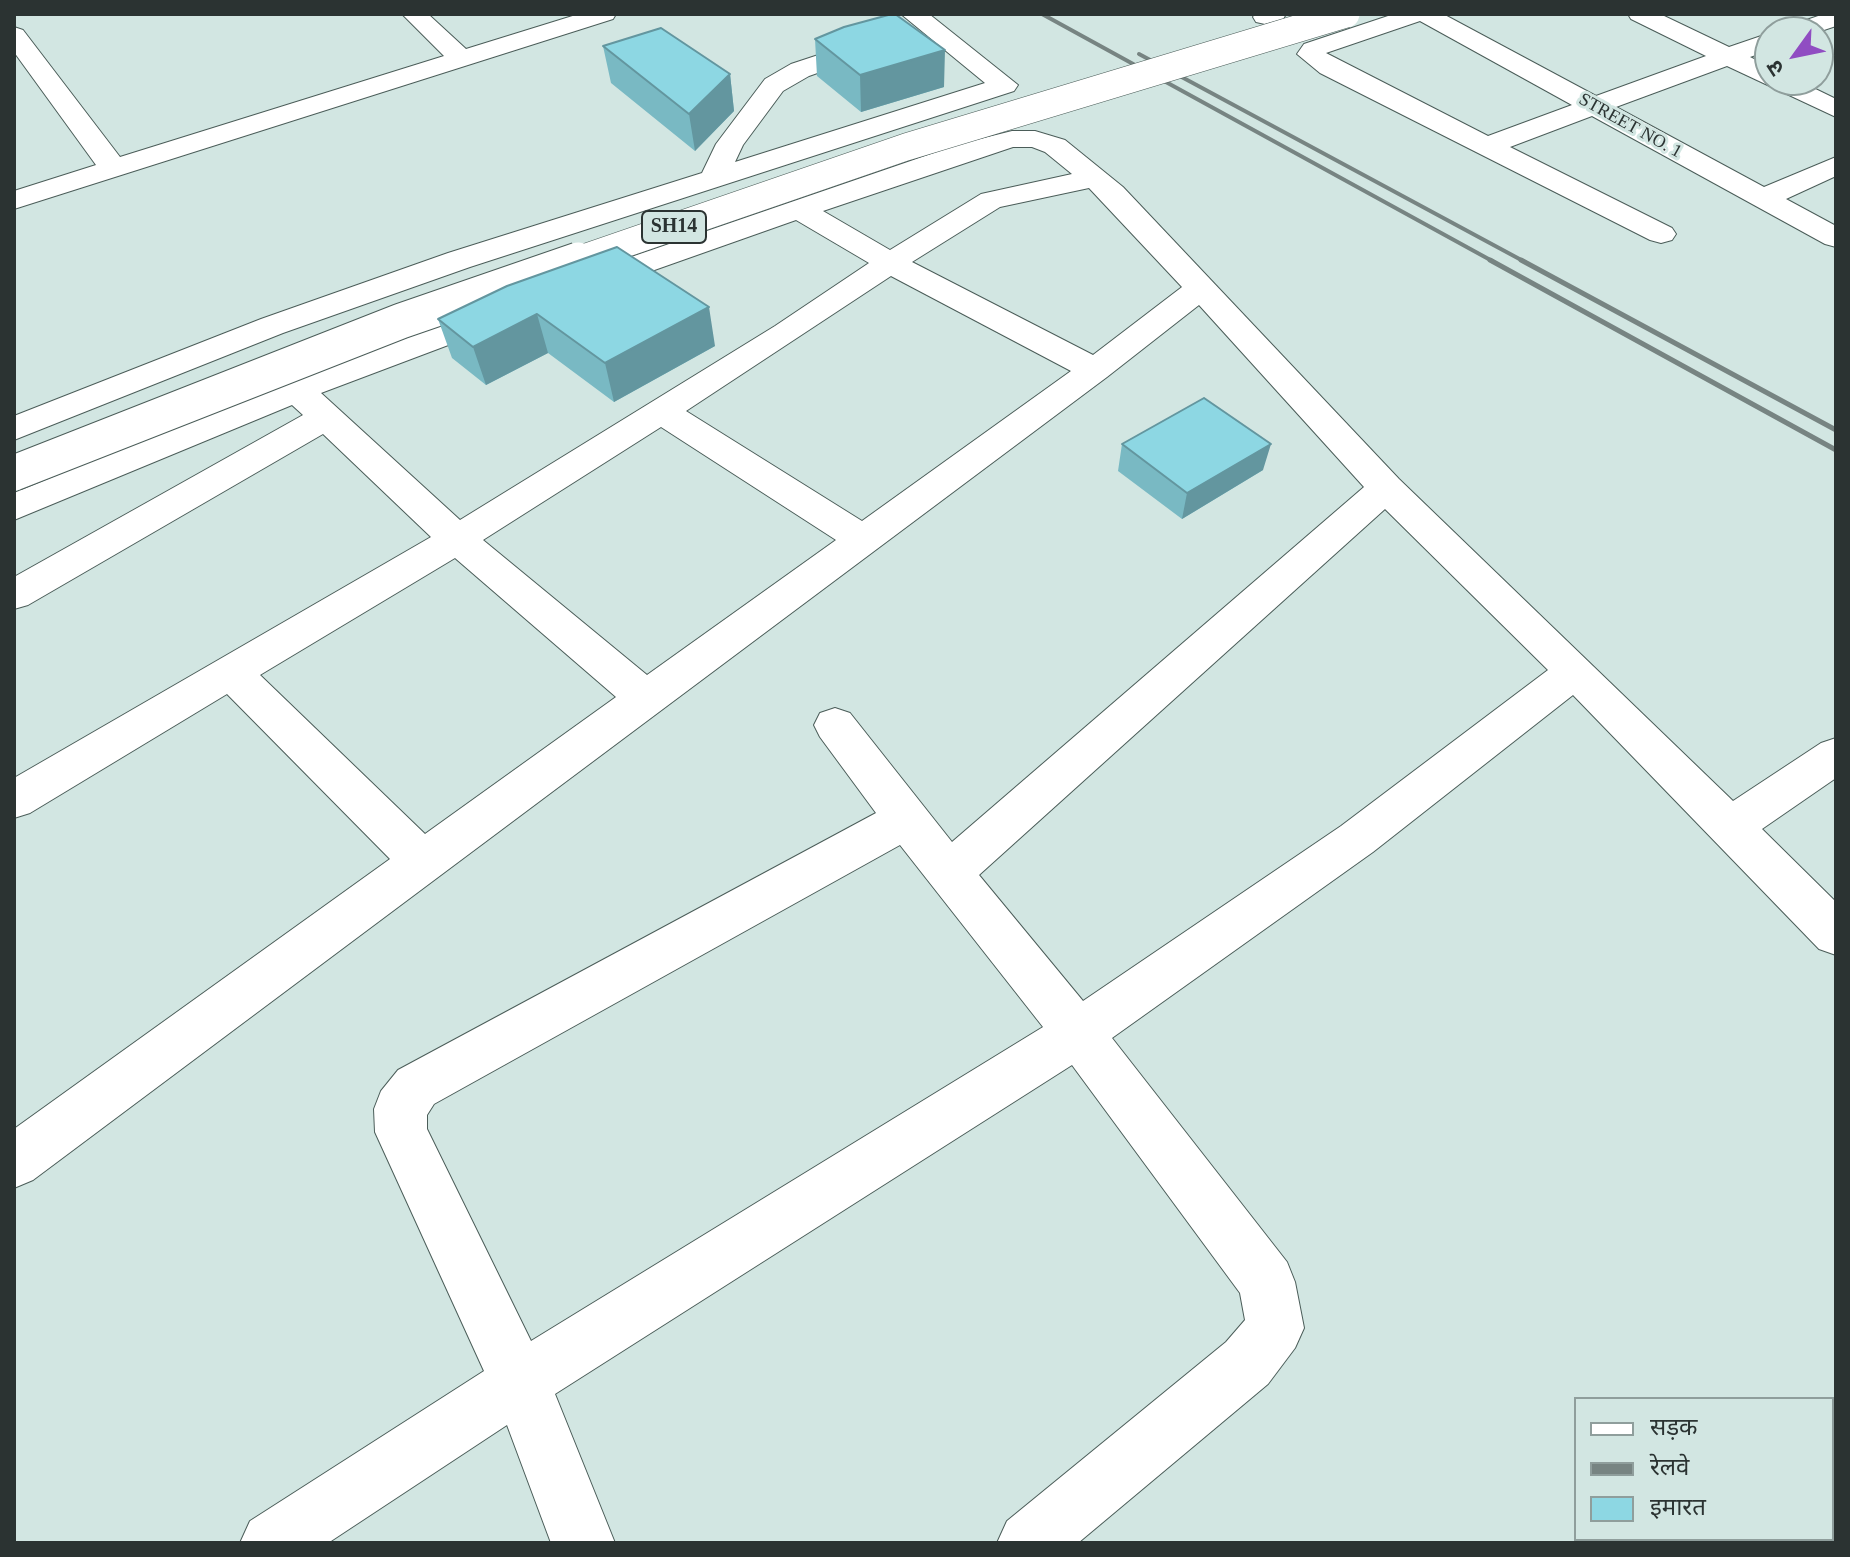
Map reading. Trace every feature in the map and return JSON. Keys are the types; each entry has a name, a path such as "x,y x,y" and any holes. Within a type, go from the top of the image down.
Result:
{"street":[{"path":"414,14 459,57"},
{"name":"SH14","path":"14,473 401,321 876,157 1346,14"},
{"path":"1418,14 1313,49 1310,54 1329,67 1661,234"},
{"name":"STREET NO. 1","path":"1425,14 1836,238"},
{"path":"1640,14 1754,69"},
{"path":"14,200 586,16"},
{"path":"713,179 730,144 774,85 800,70 911,30 1005,85 1035,139"},
{"path":"14,35 113,168"},
{"path":"1486,146 1754,46"},
{"path":"14,429 272,326 459,260 1005,85"},
{"path":"1809,96 1836,109"},
{"path":"14,507 297,390 631,267 970,150 1012,139 1035,139 1055,146 1095,178 1202,287 1386,488 1575,671 1836,934"},
{"path":"1763,198 1836,166"},
{"path":"14,800 457,539 787,333 991,200 1095,178"},
{"path":"798,209 890,263 1095,370"},
{"path":"14,1161 644,697 864,540 1202,287"},
{"path":"297,390 457,539 644,697"},
{"path":"661,411 864,540"},
{"path":"14,595 326,417"},
{"path":"949,873 1386,488"},
{"path":"272,1543 520,1382 1078,1033 1357,839 1575,671"},
{"path":"231,672 422,861"},
{"path":"835,725 906,819 1078,1033 1267,1282 1275,1328 1247,1363 1029,1543"},
{"path":"1731,826 1836,755"},
{"path":"583,1543 520,1382 401,1132 400,1109 416,1087 906,819"}],"building":[{"path":"892,14 945,50 860,75 815,39 844,27"},
{"path":"661,28 730,74 689,114 603,46"},
{"path":"617,247 709,307 605,363 537,314 473,347 438,319 507,286"},
{"path":"1204,398 1271,444 1187,493 1122,444"}],"railway":[{"path":"1042,14 1494,262"},
{"path":"1139,54 1525,262"},
{"path":"1490,260 1836,450"},
{"path":"1521,260 1836,430"}]}
